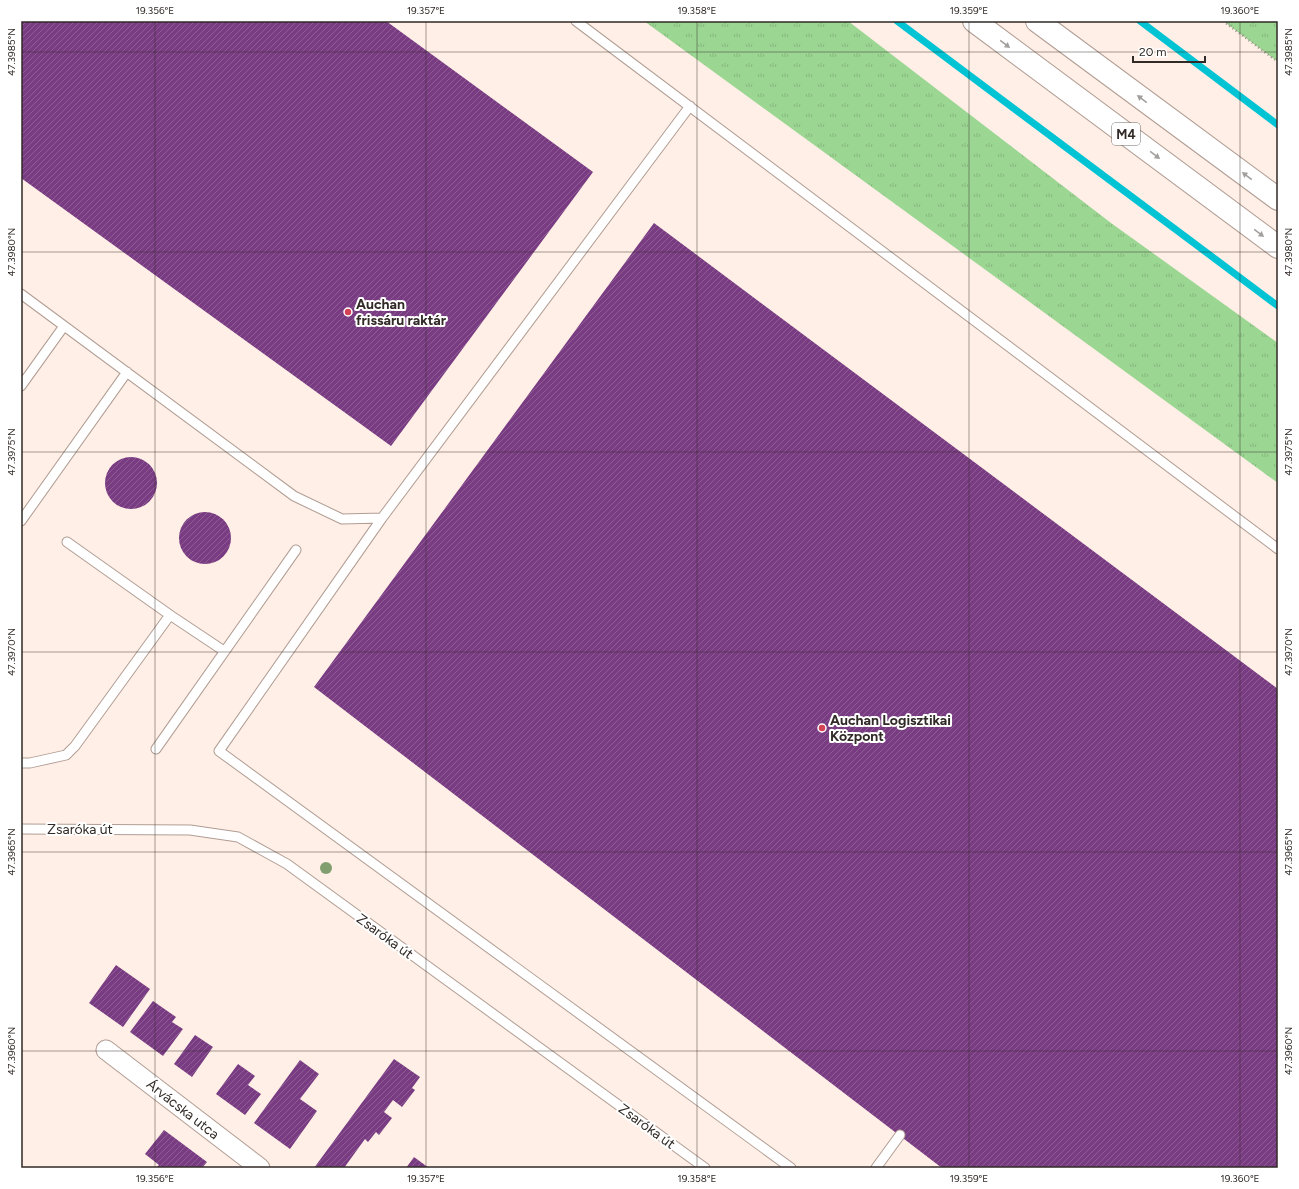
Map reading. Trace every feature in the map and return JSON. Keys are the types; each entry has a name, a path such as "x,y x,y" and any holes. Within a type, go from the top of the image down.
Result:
{"highway":[{"name":"M4","path":"974,21 1278,247"},
{"name":"M4","path":"1038,21 1278,199"}],"street":[{"name":"Árvácska utca","path":"106,1050 236,1161 260,1168"}],"lane":[{"path":"576,21 1278,549"},
{"path":"690,106 382,518 219,751 791,1168"},
{"path":"21,294 294,496 342,519 382,518"},
{"path":"21,386 64,326"},
{"path":"21,521 127,372"},
{"path":"67,542 170,615 224,651"},
{"path":"156,749 296,550"},
{"path":"21,763 30,763 66,755 75,746 170,615"},
{"name":"Zsaróka út","path":"21,829 190,830 238,837 287,864 705,1168"},
{"path":"876,1168 900,1135"}],"path":[{"path":"1223,21 1278,62"}],"green space":[{"path":"644,21 848,21 1111,223 1278,343 1278,483"},
{"path":"1223,21 1278,21 1278,62"}],"building":[{"name":"Auchan frissáru raktár","path":"21,21 386,21 593,172 391,446 21,178"},
{"name":"Auchan Logisztikai Központ","path":"654,223 1278,689 1278,1168 942,1168 314,687"},
{"path":"126,457 136,457 150,464 157,478 157,488 150,502 136,509 126,509 116,505 109,498 105,488 105,478 109,468 116,461"},
{"path":"200,512 210,512 224,519 231,533 231,543 224,557 210,564 200,564 190,560 183,553 179,543 179,533 183,523 190,516"},
{"path":"116,965 150,989 123,1027 89,1003"},
{"path":"153,1001 176,1017 172,1022 183,1029 163,1056 130,1032"},
{"path":"195,1035 213,1047 192,1077 174,1064"},
{"path":"394,1059 420,1077 412,1088 415,1090 402,1107 393,1100 384,1112 392,1118 379,1135 376,1132 368,1142 365,1139 344,1168 314,1168"},
{"path":"300,1060 319,1074 300,1099 317,1111 290,1149 254,1123"},
{"path":"238,1064 255,1076 248,1085 261,1094 245,1115 216,1094"},
{"path":"164,1130 207,1162 202,1168 156,1168 159,1165 145,1154"},
{"path":"414,1157 429,1168 406,1168"}],"waterway":[{"path":"897,21 1278,306"},
{"path":"1140,21 1278,125"}],"place":[{"name":"Auchan frissáru raktár","path":"348,312"},
{"name":"Auchan Logisztikai Központ","path":"822,728"}]}
